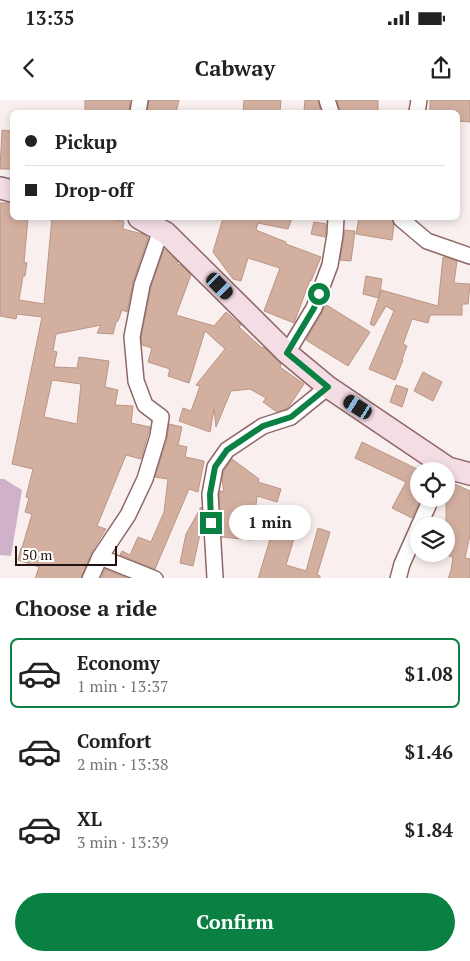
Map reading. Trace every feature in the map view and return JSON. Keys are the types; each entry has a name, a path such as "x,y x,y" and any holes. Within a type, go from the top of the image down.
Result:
{"main road":[{"path":"143,220 166,233 287,353 328,387 436,462"},
{"path":"455,471 470,474"}],"street":[{"path":"287,353 314,308 330,265 336,220"},
{"path":"402,220 427,241 470,256"},
{"path":"90,578 100,557 128,515 146,479 158,436 161,417 145,405 136,381 132,337 142,285 161,230"},
{"path":"218,578 210,494 215,467 227,450 263,426 291,417 328,387"},
{"path":"398,578 410,546"},
{"path":"100,557 155,578"}],"shaded area":[{"path":"0,479 4,479 22,490 11,556 0,555"}],"building":[{"path":"85,100 130,100 129,110 85,110"},
{"path":"149,100 179,100 176,110 147,110"},
{"path":"244,100 281,100 280,110 243,110"},
{"path":"305,100 318,100 320,110 304,110"},
{"path":"337,100 378,100 378,110 340,110"},
{"path":"430,100 470,100 470,122 460,121 460,110 430,110"},
{"path":"2,130 10,131 10,169 0,169"},
{"path":"0,203 10,203 10,220 28,220 24,262 27,263 19,300 44,304 52,220 124,221 123,229 143,234 148,238 133,282 127,312 122,310 113,334 97,333 101,325 56,334 53,351 57,352 54,367 77,368 79,357 109,361 105,387 118,390 115,405 133,406 131,423 150,427 141,459 126,455 97,526 106,529 91,553 81,578 35,578 39,567 18,560 32,514 25,512 29,498 26,497 33,469 12,464 42,317 17,314 16,319 0,316","holes":["52,380 81,384 77,424 44,417"]},
{"path":"222,220 291,220 288,229 258,223 256,230 321,257 294,323 264,311 280,268 248,258 241,281 233,279 213,252"},
{"path":"359,220 393,220 394,225 392,240 356,234"},
{"path":"314,222 326,224 325,237 311,234"},
{"path":"345,230 355,231 351,261 340,260"},
{"path":"164,249 178,262 177,264 181,265 191,275 176,315 214,326 226,312 241,325 239,327 281,364 280,367 304,384 286,409 277,412 263,402 266,398 250,389 231,391 216,427 214,409 210,432 179,421 183,408 191,411 200,386 196,385 225,349 205,331 189,383 168,376 170,369 148,362 152,348 142,345 141,337 151,287"},
{"path":"443,257 457,261 454,283 470,284 468,304 462,304 462,315 430,315 428,323 412,319 403,344 407,346 395,380 369,369 394,311 386,306 374,326 370,324 381,290 438,306"},
{"path":"366,276 382,279 379,298 363,294"},
{"path":"325,304 370,332 348,366 306,340 322,313"},
{"path":"423,372 442,382 433,401 414,391"},
{"path":"396,385 408,389 402,407 390,402"},
{"path":"169,424 182,427 178,445 187,447 185,457 204,461 198,492 189,489 155,569 120,555 122,551 130,555 138,537 151,542 164,512 168,479 155,477 167,439"},
{"path":"362,442 410,466 410,507 417,507 412,517 392,508 406,482 355,458"},
{"path":"232,459 259,479 258,482 281,489 277,502 257,496 252,540 222,537 219,495 220,491 224,492 222,480 224,471"},
{"path":"455,484 470,491 470,535 465,558 470,559 470,578 448,578 452,562 455,562 455,517 446,517 446,507 455,507"},
{"path":"201,507 203,534 200,534 193,566 180,563 186,534"},
{"path":"277,516 299,522 286,565 306,571 318,528 330,532 317,575 320,578 258,578"},
{"path":"105,569 127,578 101,578"}],"route":[{"path":"211,523 210,494 215,467 227,450 263,426 291,417 328,387 287,353 314,308 319,294"}]}
